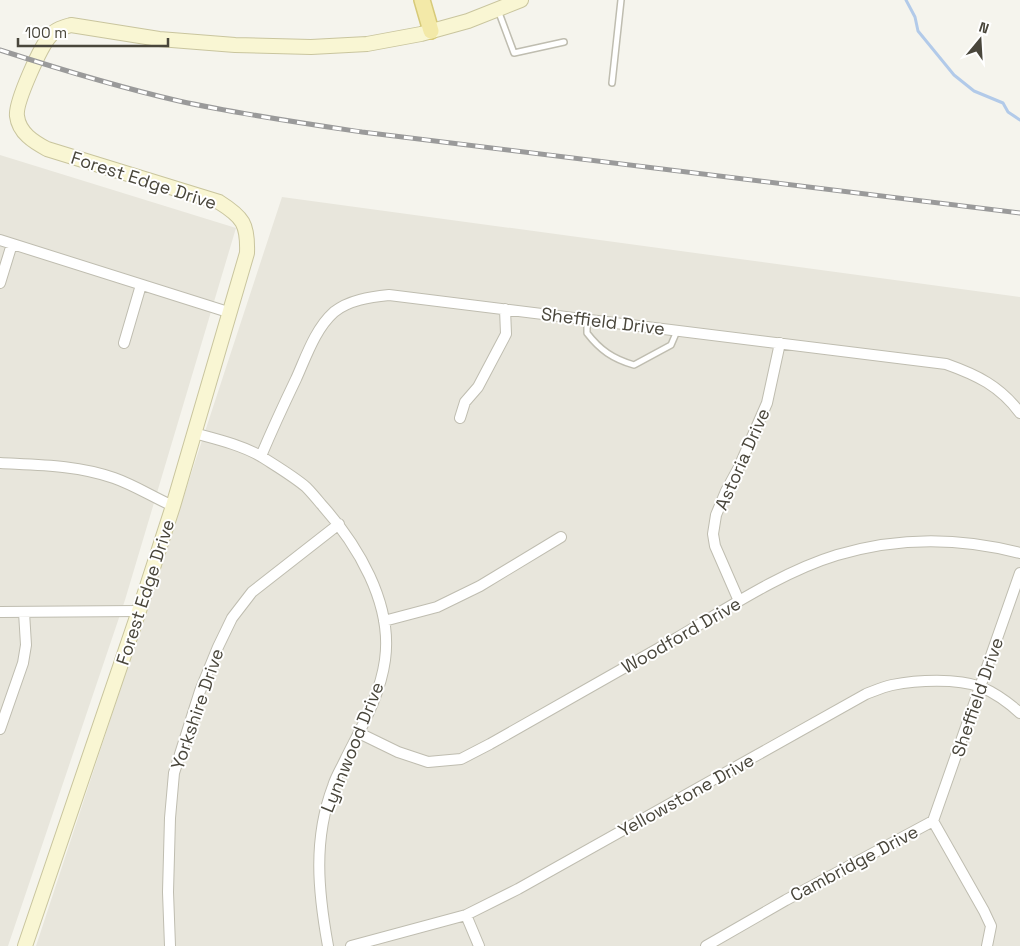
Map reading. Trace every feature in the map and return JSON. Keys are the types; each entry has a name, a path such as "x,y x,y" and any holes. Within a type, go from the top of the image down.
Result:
{"main road":[{"path":"422,0 431,32"}],"street":[{"name":"Forest Edge Drive","path":"24,946 140,611 173,506 247,252 248,236 243,221 233,211 219,202 47,149 31,141 22,130 17,117 18,106 41,51 51,34 60,28 71,25 159,39 235,46 312,47 366,44 431,32 468,21 521,0"},
{"path":"0,240 228,312"},
{"path":"0,283 12,244"},
{"path":"124,343 141,284"},
{"name":"Sheffield Drive","path":"261,456 313,342 325,324 335,312 364,298 388,294 946,364 973,373 994,386 1020,413"},
{"path":"460,418 465,402 478,387 506,334 505,310"},
{"name":"Astoria Drive","path":"739,601 715,546 716,515 726,491 746,454 767,403 780,343"},
{"name":"Lynnwood Drive","path":"194,433 232,444 261,456 306,487 339,524 354,546 365,566 378,599 384,621 385,659 378,690 333,784 323,818 318,865 322,912 328,946"},
{"path":"0,463 68,467 85,470 115,478 173,506"},
{"name":"Yorkshire Drive","path":"170,946 168,892 170,818 174,773 200,691 232,618 252,592 339,524"},
{"path":"384,621 437,607 480,586 562,537"},
{"name":"Woodford Drive","path":"359,733 398,752 428,762 461,759 739,601 799,570 837,555 898,542 952,541 1003,548 1020,553"},
{"name":"Sheffield Drive","path":"933,821 1020,573"},
{"path":"0,612 140,611"},
{"path":"0,729 23,663 26,645 24,612"},
{"name":"Yellowstone Drive","path":"351,946 466,915 518,890 866,694 890,686 922,681 959,683 981,687 999,697 1020,713"},
{"name":"Cambridge Drive","path":"706,946 786,900 933,821 991,926 987,946"},
{"path":"466,915 479,946"}],"lane":[{"path":"612,83 622,0"},
{"path":"498,9 514,53 564,42"},
{"path":"587,319 587,333 604,353 634,364 670,345 678,330"}],"shaded area":[{"path":"0,155 236,228 125,600 8,946 0,946"},
{"path":"282,197 1020,297 1020,946 36,946"}],"waterway":[{"path":"906,0 915,17 918,31 954,75 974,91 1003,103 1008,112 1020,120"}],"railway":[{"path":"0,50 156,96 270,118 362,132 1020,213"}]}
